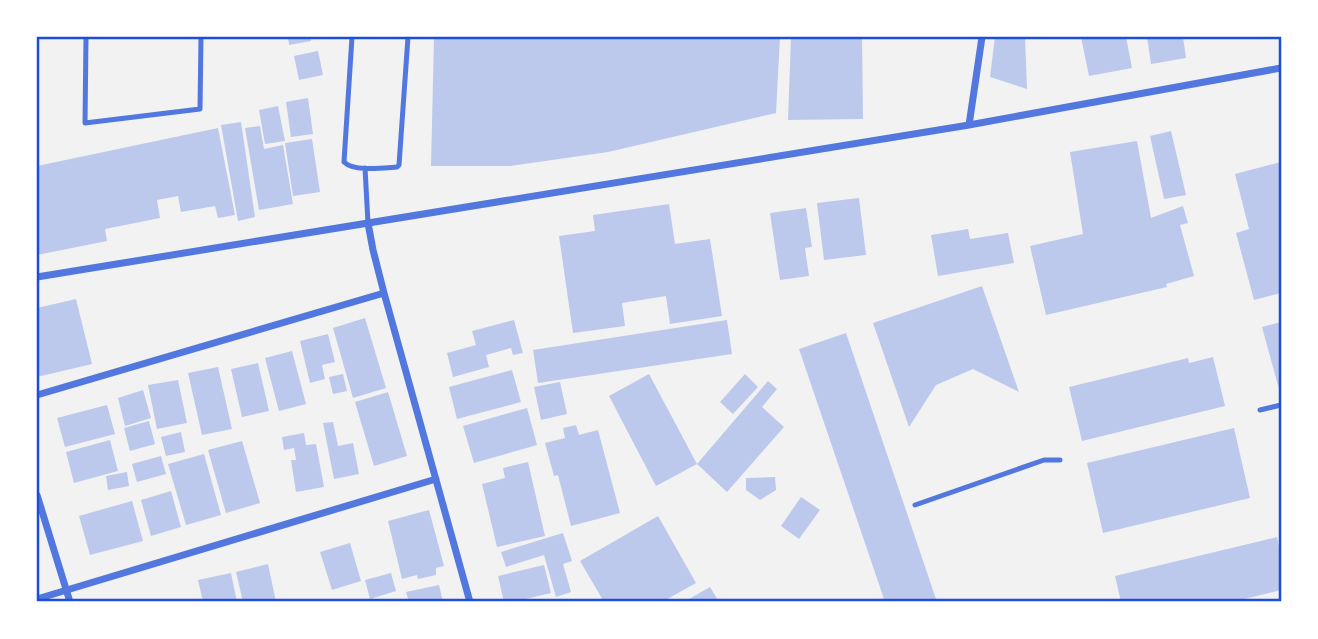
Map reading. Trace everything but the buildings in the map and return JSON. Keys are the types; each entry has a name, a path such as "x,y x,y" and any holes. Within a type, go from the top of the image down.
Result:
{"street":[{"path":"969,125 982,37"},
{"path":"37,277 969,125 1281,68"},
{"path":"368,223 384,293 470,602"},
{"path":"37,395 384,293"},
{"path":"37,599 436,479"},
{"path":"37,495 70,602"}],"lane":[{"path":"86,37 85,123 200,109 201,37"},
{"path":"352,37 344,162 348,166 365,168 399,166 408,37"},
{"path":"365,168 368,223"},
{"path":"1261,410 1281,405"},
{"path":"915,505 1044,460 1060,460"}]}
